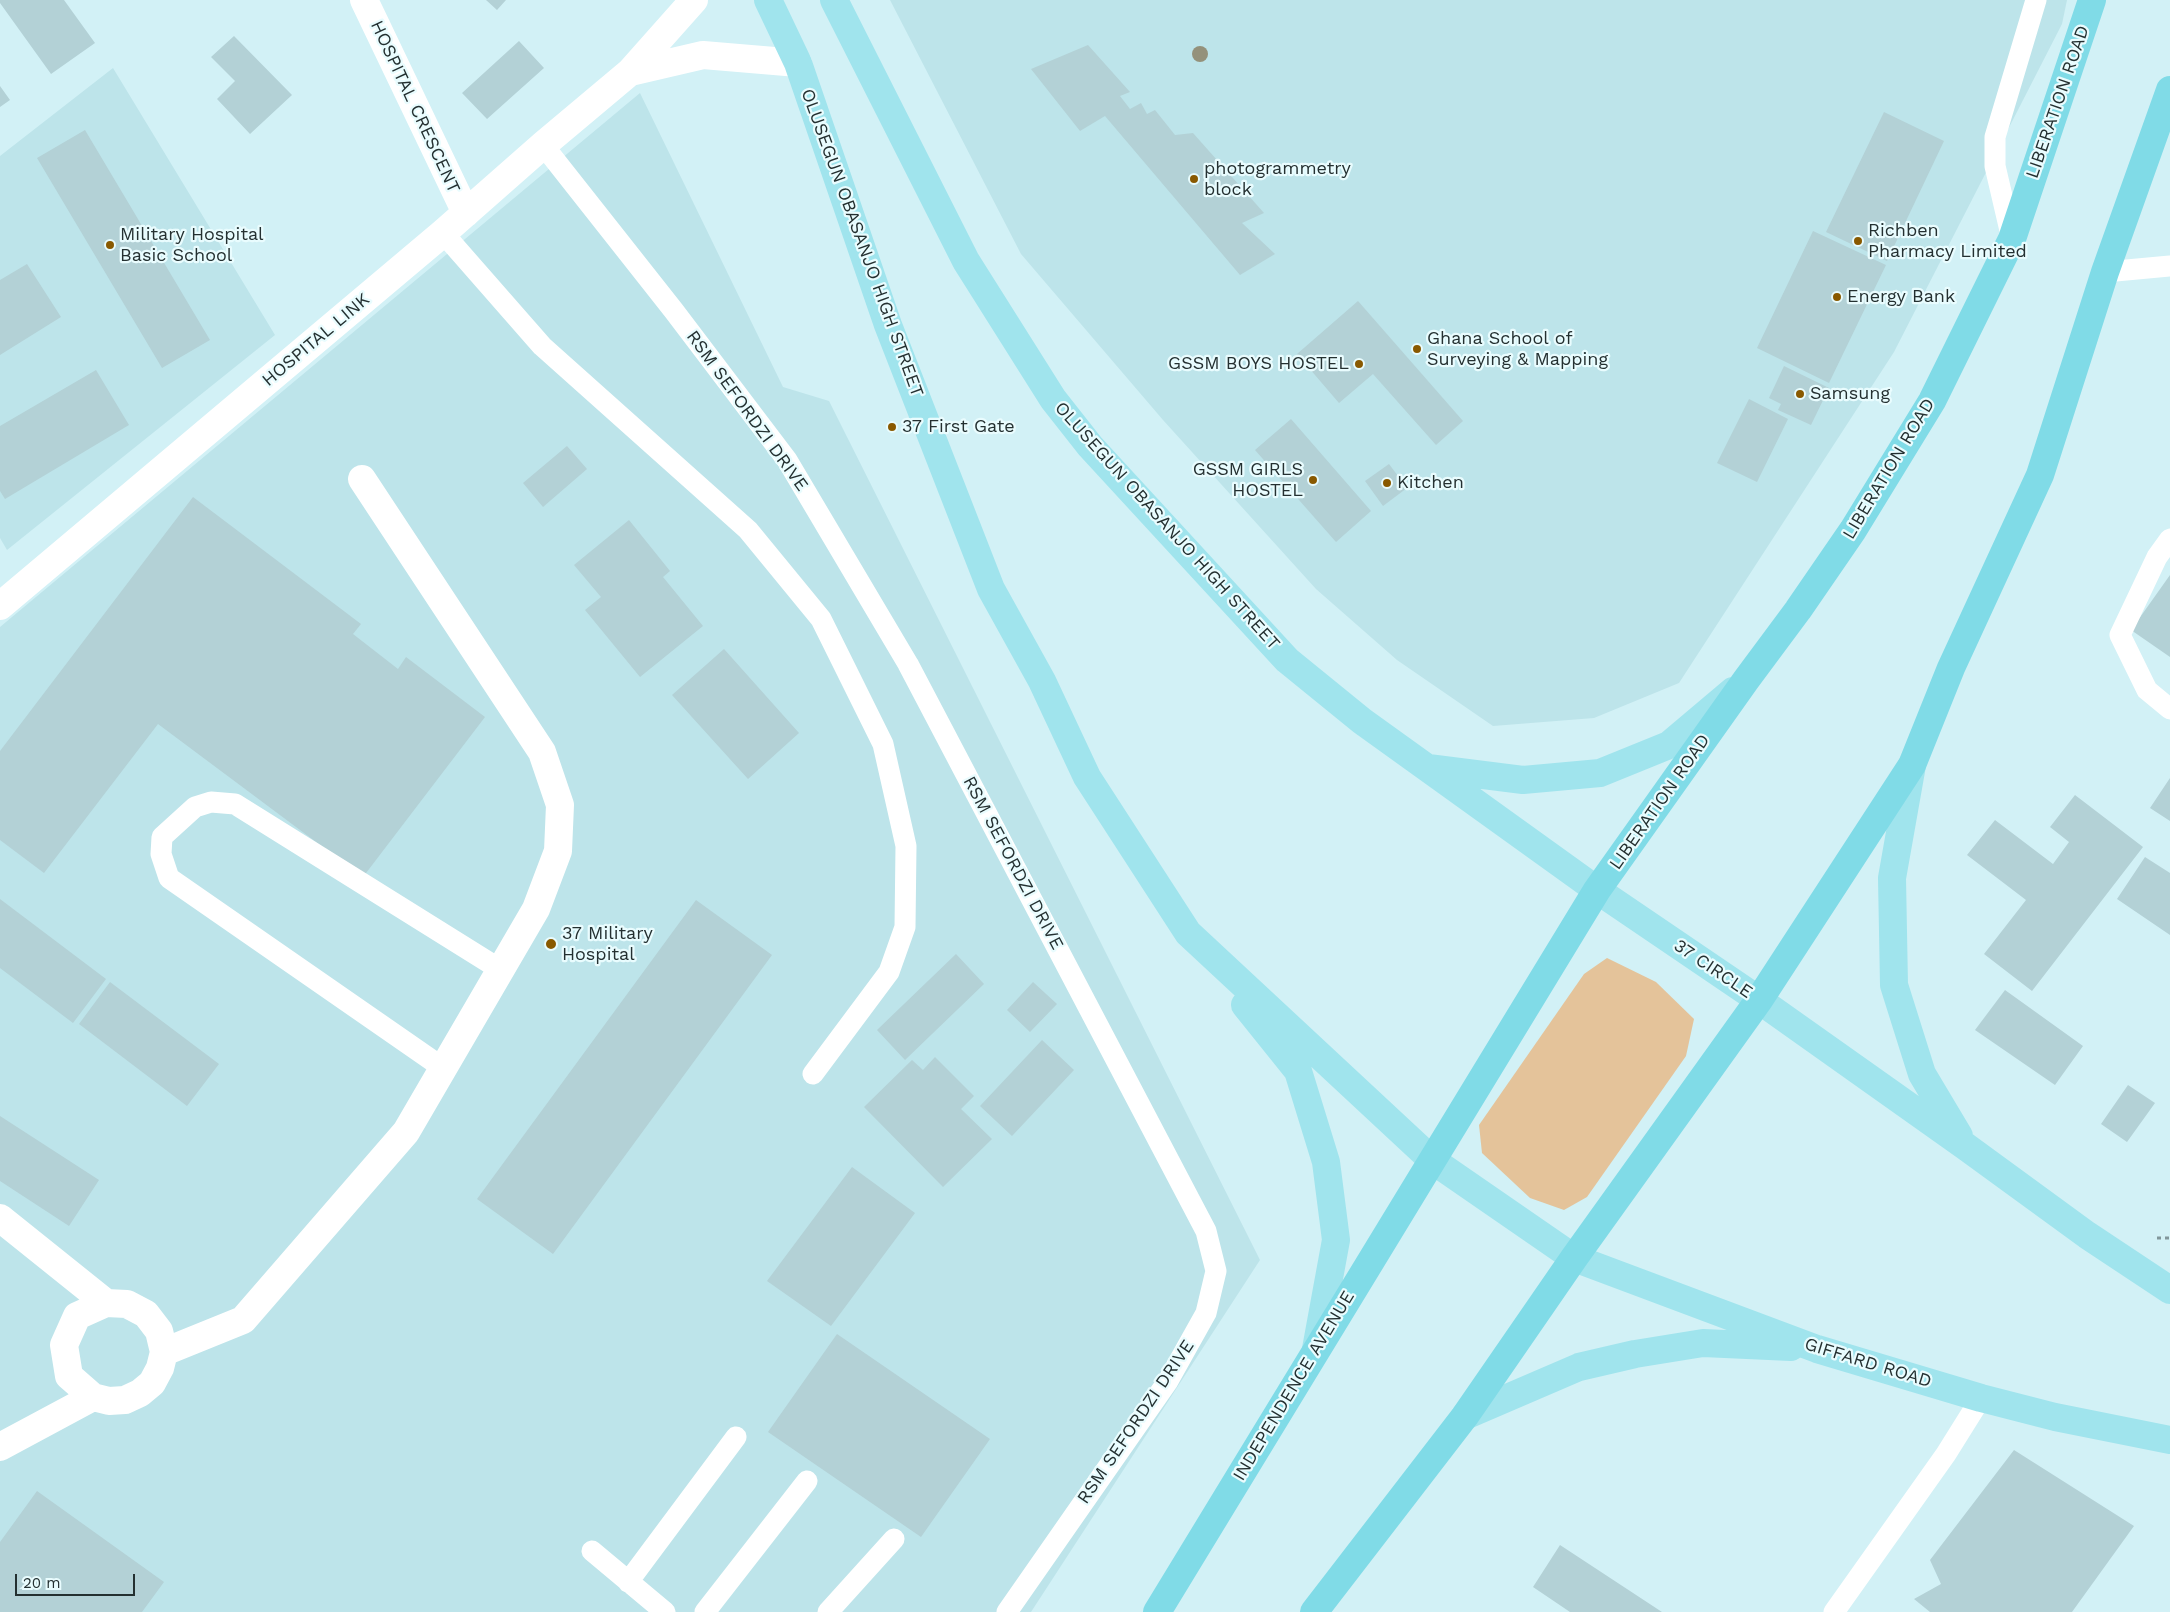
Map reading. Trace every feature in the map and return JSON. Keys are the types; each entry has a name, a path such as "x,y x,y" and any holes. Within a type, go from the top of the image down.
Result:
{"highway":[{"name":"LIBERATION ROAD","path":"1598,890 1853,530 1932,401 2012,239 2092,0"},
{"path":"1759,1000 1912,765 1952,668 2040,476 2105,272 2170,90"},
{"path":"1432,1160 1598,890"},
{"name":"37 CIRCLE","path":"1574,1258 1759,1000"},
{"name":"INDEPENDENCE AVENUE","path":"1157,1612 1432,1160"},
{"path":"1314,1612 1465,1416 1574,1258"}],"main road":[{"name":"OLUSEGUN OBASANJO HIGH STREET","path":"768,0 798,63 888,325 991,589 1042,681 1087,777 1188,933 1432,1160"},
{"name":"OLUSEGUN OBASANJO HIGH STREET","path":"834,0 966,261 1053,399 1090,446 1287,660 1362,721 1598,890"},
{"path":"1425,767 1523,780 1600,773 1669,745 1746,680"},
{"path":"1912,765 1892,878 1894,985 1922,1074 1965,1146"},
{"name":"37 CIRCLE","path":"1598,890 1759,1000"},
{"path":"1188,933 1298,1071 1326,1162 1336,1240 1316,1349"},
{"path":"1759,1000 2087,1235 2170,1290"},
{"path":"1432,1160 1574,1258"},
{"name":"GIFFARD ROAD","path":"1574,1258 1817,1349 1981,1398 2055,1417 2170,1440"},
{"path":"1465,1416 1579,1367 1635,1354 1703,1343 1817,1349"}],"street":[{"name":"HOSPITAL CRESCENT","path":"364,0 466,213"},
{"name":"HOSPITAL LINK","path":"0,606 443,233 630,72 694,0"},
{"name":"HOSPITAL LINK","path":"630,72 703,55 798,63"},
{"path":"164,1352 242,1320 406,1132 536,909 558,851 560,805 542,752 362,479"},
{"path":"0,1218 106,1302"},
{"path":"106,1302 127,1304 146,1314 159,1331 164,1352 160,1368 152,1383 140,1393 125,1400 109,1401 93,1397 70,1376 64,1345 78,1316 106,1302"},
{"path":"0,1447 93,1397"}],"lane":[{"path":"2012,239 1995,166 1995,137 2036,0"},
{"name":"RSM SEFORDZI DRIVE","path":"543,145 674,311 787,460 908,664 1206,1231 1216,1271 1206,1313 1168,1381 1007,1612"},
{"path":"443,233 542,346 748,530 821,619 883,744 906,846 905,927 889,972 813,1074"},
{"path":"2105,272 2170,266"},
{"path":"2170,539 2157,557 2120,635 2147,690 2170,710"},
{"path":"443,1068 169,878 161,854 162,837 195,807 211,802 235,804 501,970"},
{"path":"1834,1612 1946,1454 1981,1398"},
{"path":"628,1582 736,1437"},
{"path":"704,1612 807,1481"},
{"path":"828,1612 894,1539"},
{"path":"592,1551 665,1612"}],"shaded area":[{"name":"Ghana School of Surveying & Mapping","path":"890,0 2067,0 2062,24 1894,352 1679,683 1594,718 1493,726 1397,660 1316,589 1163,420 1021,254"},
{"name":"Military Hospital Basic School","path":"113,68 275,335 7,550 0,538 0,156"},
{"name":"37 Military Hospital","path":"640,93 783,387 829,401 1260,1260 1031,1612 0,1612 0,627"},
{"path":"1607,958 1656,982 1694,1019 1686,1056 1587,1197 1564,1210 1530,1198 1482,1153 1479,1125 1584,974"}],"building":[{"path":"0,0 64,0 95,43 51,74 0,3"},
{"path":"486,0 506,0 497,10"},
{"path":"234,36 292,95 250,134 217,99 235,81 211,57"},
{"path":"519,41 544,68 487,119 462,93"},
{"path":"1088,45 1130,92 1120,96 1130,109 1141,103 1147,114 1155,110 1175,135 1193,133 1264,213 1242,223 1275,254 1240,275 1105,116 1080,131 1031,69"},
{"path":"0,86 10,100 0,107"},
{"path":"1884,112 1944,141 1887,261 1826,232"},
{"path":"85,130 210,340 162,368 37,158"},
{"path":"1813,231 1886,265 1829,383 1757,348"},
{"path":"27,264 61,317 0,355 0,280"},
{"name":"GSSM BOYS HOSTEL","path":"1358,301 1463,421 1436,445 1373,374 1339,403 1297,354"},
{"path":"1784,366 1829,388 1811,425 1778,410 1781,404 1769,398"},
{"path":"96,370 129,425 5,499 0,491 0,426"},
{"path":"1749,399 1788,419 1757,482 1717,463"},
{"name":"GSSM GIRLS HOSTEL","path":"1291,419 1371,511 1336,542 1255,450"},
{"path":"567,446 587,469 543,507 523,483"},
{"path":"1389,464 1407,488 1383,506 1365,481"},
{"path":"193,497 361,624 353,634 398,669 406,657 485,717 363,877 158,724 44,873 0,840 0,751"},
{"path":"629,520 670,571 663,577 703,626 640,677 585,610 601,597 574,565"},
{"path":"2170,575 2170,657 2131,630"},
{"path":"724,649 799,733 748,779 672,695"},
{"path":"2170,778 2170,821 2150,808"},
{"path":"2075,795 2143,847 2032,991 1984,954 2026,900 1967,855 1995,820 2053,864 2069,842 2050,827"},
{"path":"2145,857 2170,873 2170,935 2117,899"},
{"path":"0,899 106,979 73,1023 0,968"},
{"path":"696,900 772,955 553,1254 477,1199"},
{"path":"956,954 984,984 905,1060 877,1030"},
{"path":"110,982 219,1064 187,1106 79,1024"},
{"path":"1033,982 1057,1004 1030,1032 1007,1010"},
{"path":"2005,990 2083,1046 2055,1085 1975,1030"},
{"path":"1042,1040 1074,1070 1012,1136 980,1106"},
{"path":"935,1057 974,1096 961,1109 992,1139 943,1187 864,1107 912,1060 923,1070"},
{"path":"2128,1085 2155,1103 2127,1142 2101,1124"},
{"path":"0,1116 99,1180 69,1226 0,1181"},
{"path":"852,1167 915,1213 831,1326 767,1281"},
{"path":"837,1334 990,1439 921,1537 768,1432"},
{"path":"2014,1450 2134,1526 2072,1612 1930,1612 1914,1599 1941,1584 1930,1560"},
{"path":"37,1491 164,1582 142,1612 0,1612 0,1542"},
{"path":"1560,1545 1662,1612 1570,1612 1533,1587"}],"place":[{"name":"photogrammetry block","path":"1194,179"},
{"name":"Richben Pharmacy Limited","path":"1858,241"},
{"name":"Military Hospital Basic School","path":"110,245"},
{"name":"Energy Bank","path":"1837,297"},
{"name":"Ghana School of Surveying & Mapping","path":"1417,349"},
{"name":"GSSM BOYS HOSTEL","path":"1359,364"},
{"name":"Samsung","path":"1800,394"},
{"name":"37 First Gate","path":"892,427"},
{"name":"GSSM GIRLS HOSTEL","path":"1313,480"},
{"name":"Kitchen","path":"1387,483"},
{"name":"37 Military Hospital","path":"551,944"}]}
